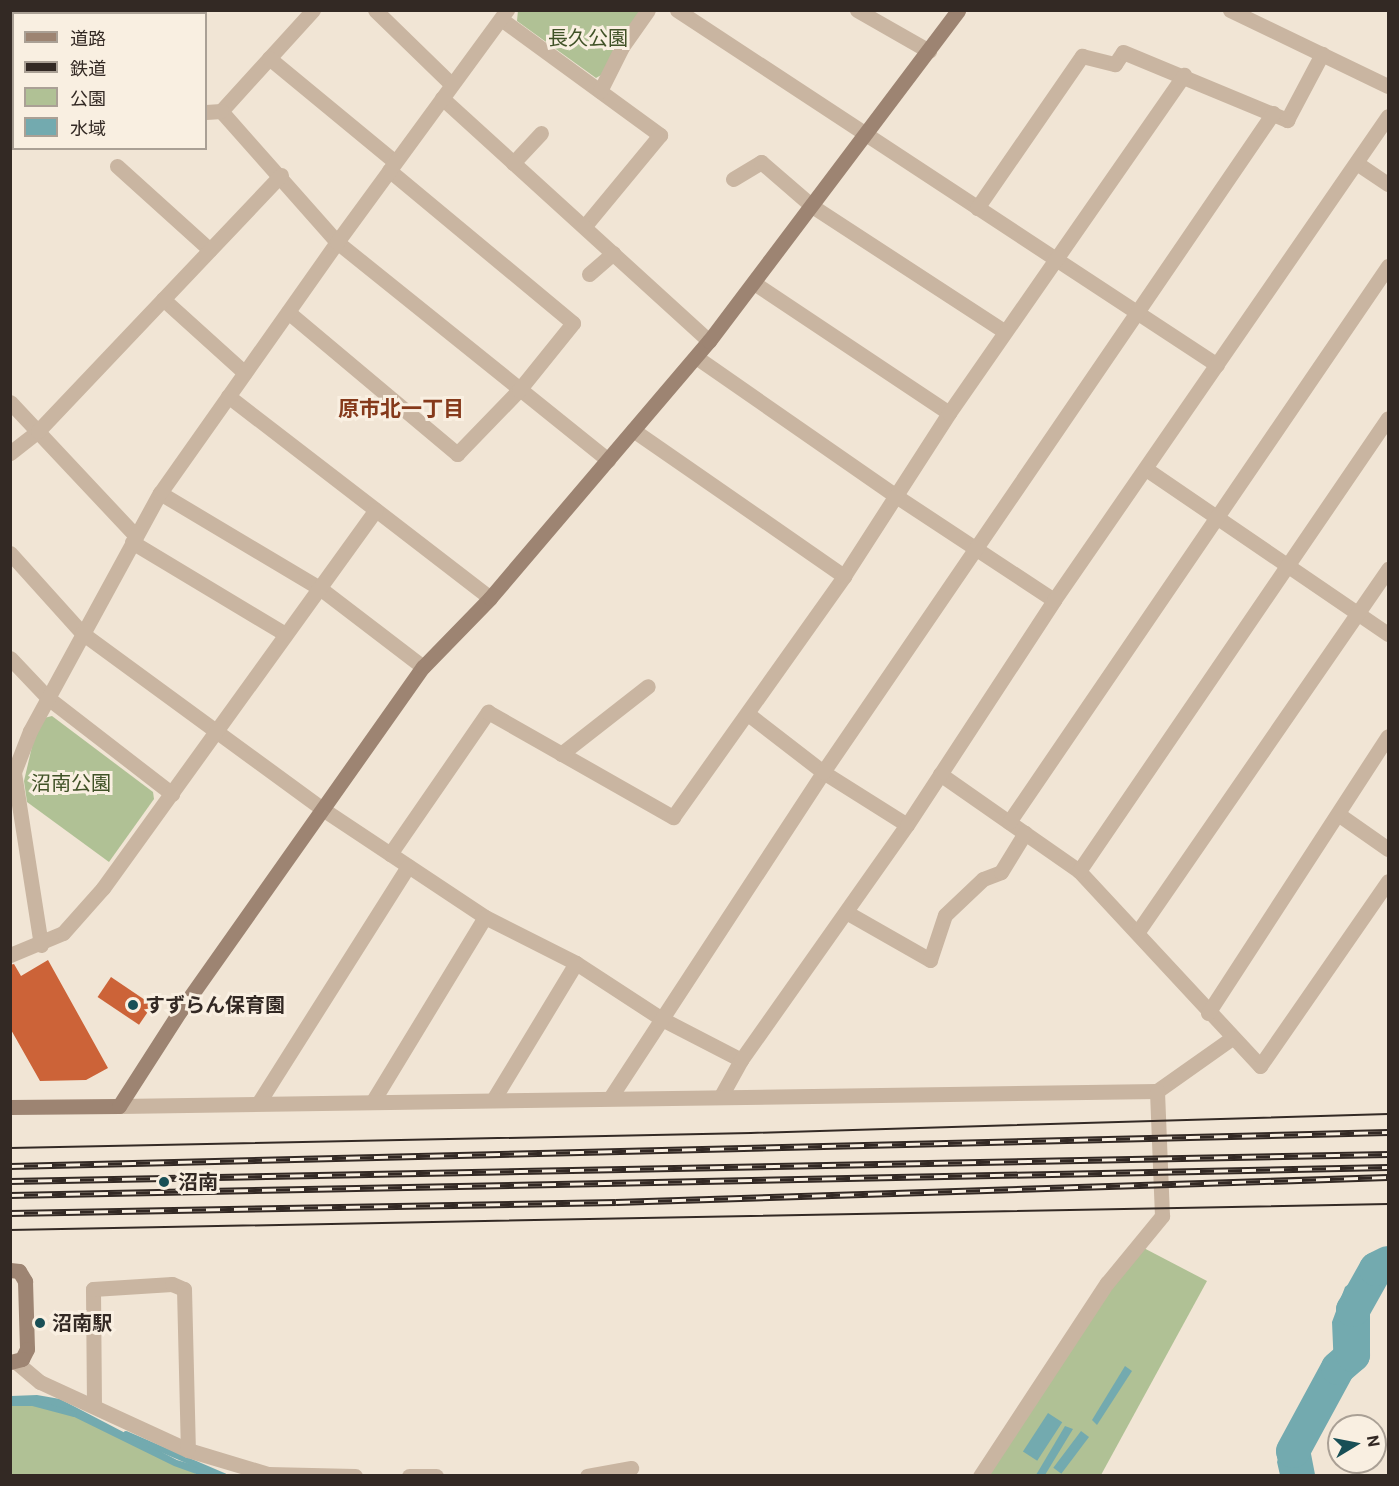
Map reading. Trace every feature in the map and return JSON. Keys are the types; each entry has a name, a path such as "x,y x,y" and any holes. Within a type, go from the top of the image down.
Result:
{"street":[{"path":"207,112 221,111 313,10"},
{"path":"375,10 451,84"},
{"path":"600,91 622,47 648,10"},
{"path":"677,10 1217,365"},
{"path":"857,10 929,51"},
{"path":"119,1106 321,808 423,667 490,598 696,357 867,135 958,10"},
{"path":"1230,10 1389,86"},
{"path":"40,945 16,800 14,761 160,492 337,242 451,84 504,15 660,135 584,228"},
{"path":"977,208 1082,56 1115,64 1123,52 1184,75 1287,120 1322,54"},
{"path":"269,58 573,323 519,390 458,454 288,312"},
{"path":"390,854 488,712 673,817 844,576 1004,331 1184,75"},
{"path":"442,98 709,341"},
{"path":"221,111 281,175 337,242 608,460"},
{"path":"610,1098 823,772 1273,113"},
{"path":"721,1096 741,1060 907,825 1054,600 1358,164 1389,116"},
{"path":"513,163 541,133"},
{"path":"733,178 761,162 812,206 1004,331"},
{"path":"1358,164 1389,184"},
{"path":"117,166 210,250"},
{"path":"10,453 38,431 281,175"},
{"path":"589,274 613,253"},
{"path":"1009,822 1389,266"},
{"path":"754,283 949,413"},
{"path":"163,299 245,373"},
{"path":"696,357 975,550 1054,600"},
{"path":"228,396 490,598"},
{"path":"10,402 134,539 285,634"},
{"path":"1079,871 1286,564 1389,418"},
{"path":"633,430 844,576"},
{"path":"1146,469 1389,634"},
{"path":"160,492 321,589 423,667"},
{"path":"10,955 40,945 63,933 103,888 376,510"},
{"path":"10,553 82,633 321,808 485,917 576,963 662,1019 741,1060"},
{"path":"1139,930 1389,569"},
{"path":"10,658 48,698 172,794"},
{"path":"561,754 648,686"},
{"path":"748,714 823,772 907,825"},
{"path":"1208,1013 1389,736"},
{"path":"940,774 1079,871 1139,930 1208,1013 1260,1066 1389,881"},
{"path":"1338,814 1389,849"},
{"path":"846,912 930,960 945,915 983,879 1001,872 1025,833"},
{"path":"259,1102 408,866"},
{"path":"373,1101 485,917"},
{"path":"493,1100 576,963"},
{"path":"10,1107 1157,1091 1232,1038"},
{"path":"980,1476 1107,1283 1162,1216 1157,1091"},
{"path":"10,1270 19,1271 25,1281 27,1349 13,1362 40,1382 188,1450 268,1474 355,1476"},
{"path":"94,1406 93,1289 172,1284 184,1289 188,1450"},
{"path":"587,1476 631,1468"},
{"path":"409,1476 436,1476"}],"green space":[{"name":"長久公園","path":"518,10 641,11 603,74 596,78 517,21"},
{"name":"沼南公園","path":"52,716 153,792 154,799 109,862 27,802 24,781 34,738 44,718"},
{"path":"1138,1245 1207,1281 1101,1475 986,1476"},
{"path":"34,1401 90,1422 199,1475 11,1475 10,1403"}],"water":[{"path":"1388,1254 1388,1269 1357,1286 1341,1330 1346,1382 1331,1414 1327,1414 1327,1420 1309,1430 1291,1463 1291,1475 1280,1475 1277,1462 1296,1417 1334,1369 1332,1322 1345,1287"},
{"path":"1125,1366 1132,1371 1097,1425 1092,1420"},
{"path":"37,1395 60,1399 177,1460 228,1475 199,1475 174,1466 56,1408 34,1401 11,1403 11,1396"},
{"path":"1048,1413 1062,1422 1037,1461 1023,1452"},
{"path":"1065,1426 1073,1429 1045,1475 1036,1475"},
{"path":"1081,1431 1089,1437 1061,1474 1053,1468"}],"building":[{"path":"48,960 108,1068 86,1080 40,1081 10,1028 10,965 14,964 21,976"},
{"path":"111,977 152,1005 139,1025 98,997"}],"waterway":[{"path":"1298,1476 1293,1451 1338,1368 1353,1355 1353,1310 1376,1269 1388,1263"},
{"path":"10,1403 33,1403 74,1414"},
{"path":"126,1434 224,1476"}],"tram line":[{"path":"10,1148 751,1133 1388,1114"},
{"path":"10,1230 1388,1204"}],"railway":[{"path":"10,1166 1388,1132"},
{"path":"10,1181 1388,1154"},
{"path":"10,1195 1388,1167"},
{"path":"10,1213 616,1202 1388,1177"}],"place":[{"name":"すずらん保育園","path":"133,1005"},
{"name":"沼南","path":"164,1182"},
{"name":"沼南駅","path":"40,1323"}],"district":[{"name":"原市北一丁目","path":"401,409"}]}
